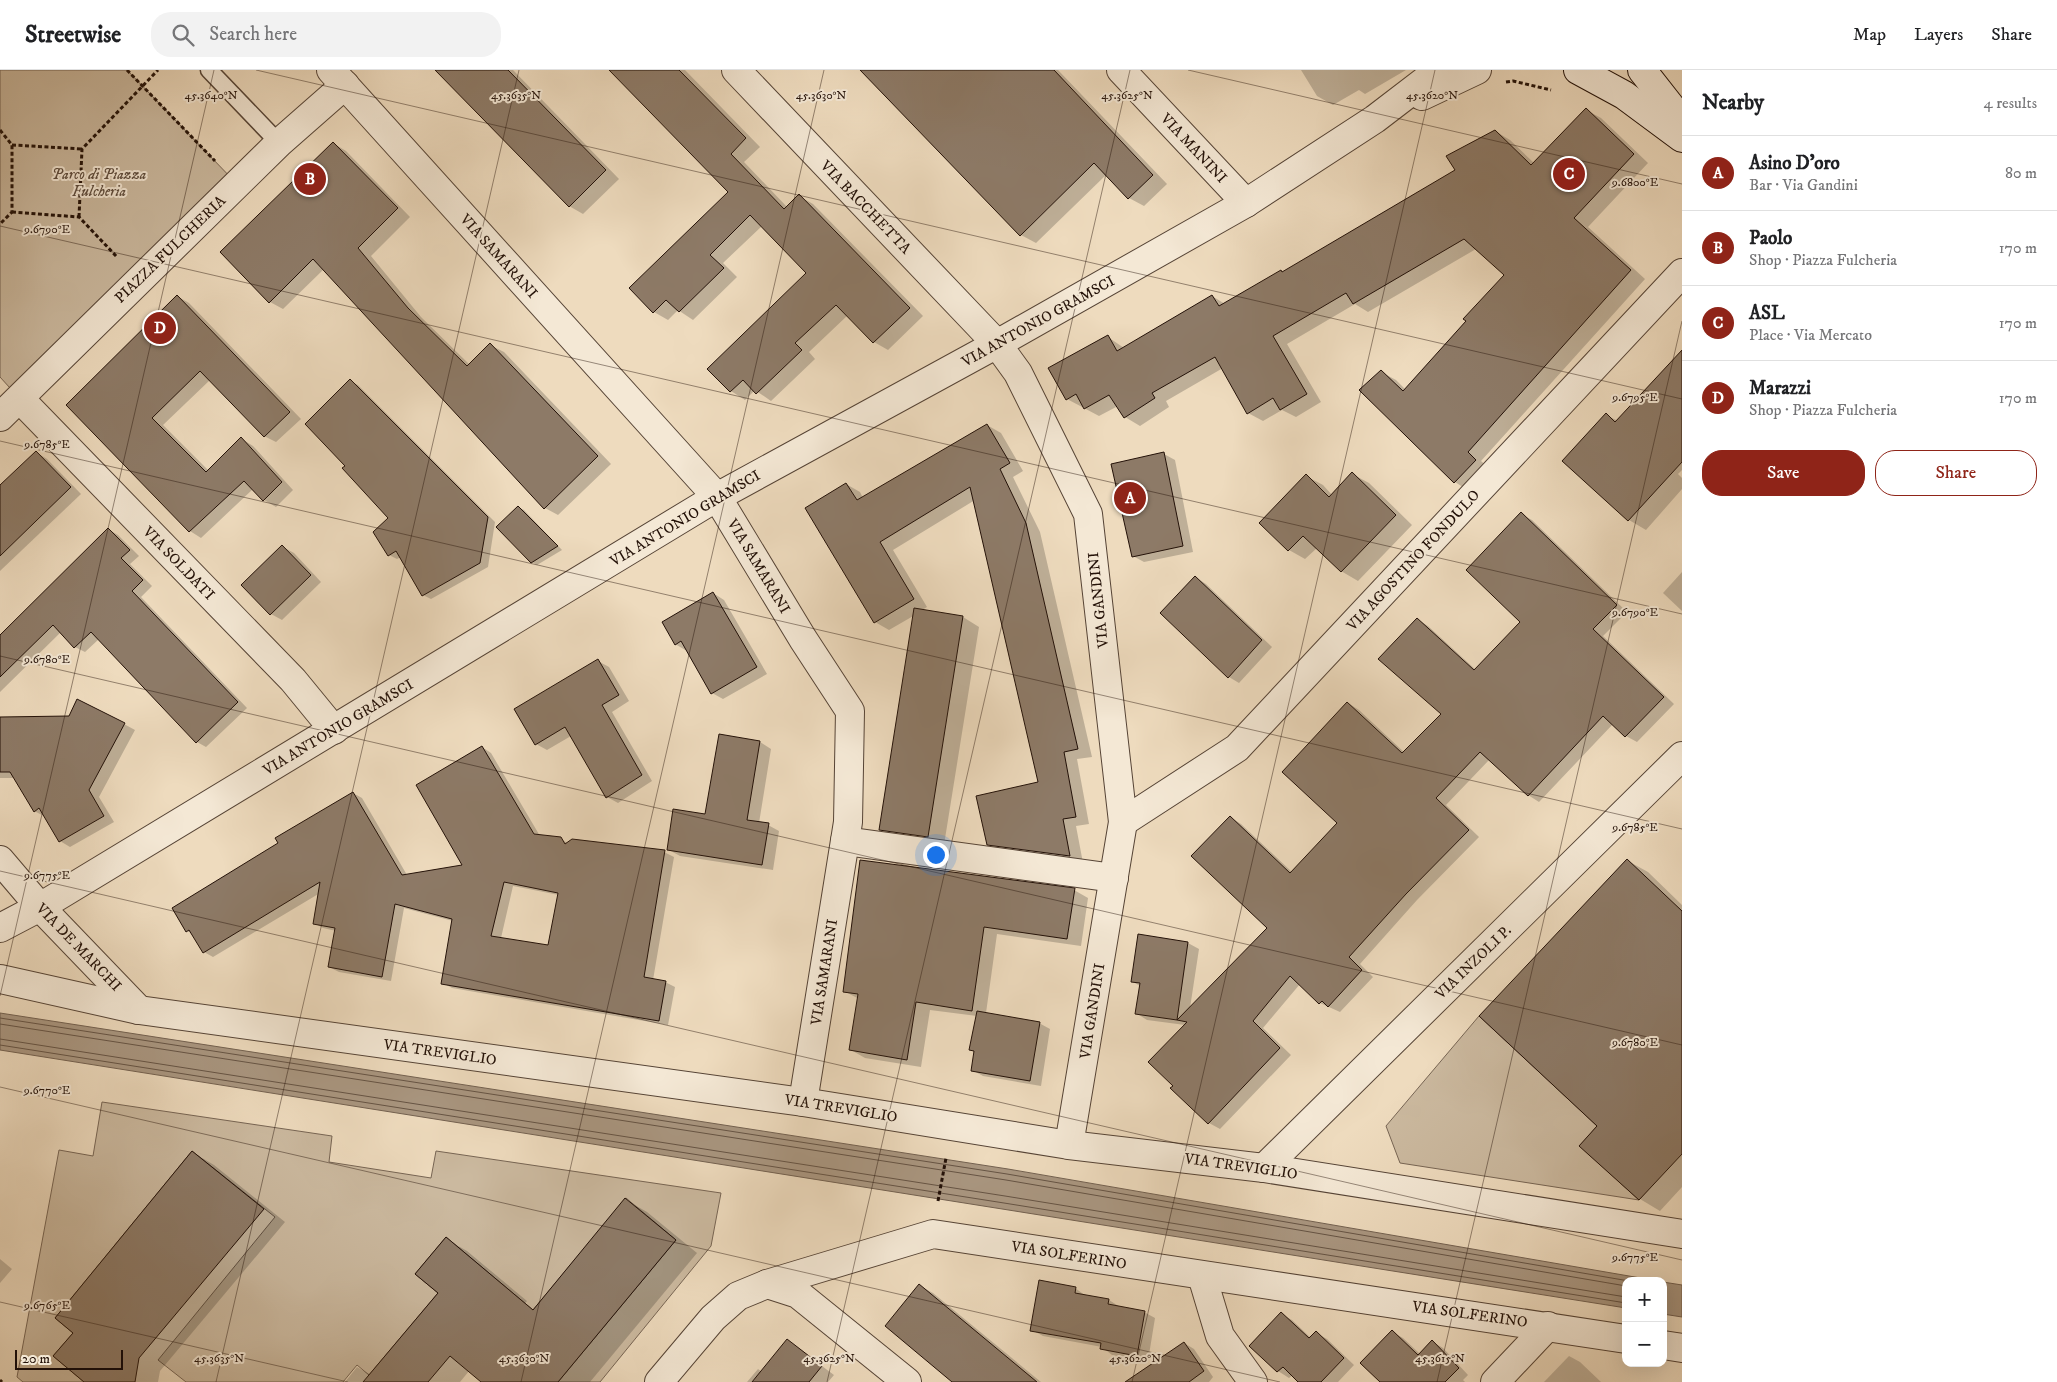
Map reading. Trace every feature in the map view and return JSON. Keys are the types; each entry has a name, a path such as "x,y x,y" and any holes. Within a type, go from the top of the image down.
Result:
{"street":[{"name":"VIA BACCHETTA","path":"736,70 997,344"},
{"name":"VIA MANINI","path":"1121,70 1246,204"},
{"name":"VIA ANTONIO GRAMSCI","path":"0,928 40,907 717,497 997,344 1246,204 1375,119 1439,70"},
{"name":"VIA ANTONIO GRAMSCI","path":"1375,119 1477,70"},
{"path":"1578,70 1624,95 1682,138"},
{"path":"1642,70 1682,121"},
{"name":"PIAZZA FULCHERIA","path":"0,417 138,279 279,143 338,77"},
{"name":"VIA SAMARANI","path":"338,77 717,497 803,640 850,711 848,822 803,1102"},
{"name":"VIA AGOSTINO FONDULO","path":"1122,822 1237,748 1682,272"},
{"name":"VIA GANDINI","path":"997,344 1018,373 1088,514 1122,822 1069,1145"},
{"name":"VIA SOLDATI","path":"20,399 293,680 334,730"},
{"name":"VIA INZOLI P.","path":"1264,1168 1682,756"},
{"path":"845,840 1114,878"},
{"name":"VIA DE MARCHI","path":"0,860 40,907 139,1010"},
{"name":"VIA TREVIGLIO","path":"0,979 139,1010 803,1102 1069,1145 1264,1168 1682,1234"},
{"name":"VIA SOLFERINO","path":"659,1382 712,1318 738,1296 767,1284 933,1234 1622,1338"},
{"path":"1202,1276 1220,1336 1253,1382"},
{"path":"767,1284 798,1294 907,1382"},
{"name":"VIA SOLFERINO","path":"1495,1382 1548,1326"},
{"path":"1667,1346 1682,1348"}],"lane":[{"path":"209,70 279,143"}],"path":[{"path":"127,70 237,184"},
{"path":"78,217 82,149 158,70"},
{"path":"1504,82 1514,80 1552,90"},
{"path":"0,130 12,145 12,212 0,224"},
{"path":"12,145 82,149"},
{"path":"12,212 78,217 138,279"},
{"path":"933,1234 951,1127"}],"green space":[{"name":"Parco di Piazza Fulcheria","path":"0,70 127,70 237,184 20,399 0,377"},
{"path":"1479,1016 1597,1126 1580,1146 1639,1200 1400,1163 1386,1126"},
{"path":"102,1102 332,1136 329,1162 431,1178 436,1151 721,1193 711,1246 600,1382 558,1382 676,1240 626,1198 533,1310 446,1237 415,1274 438,1293 369,1375 357,1365 343,1382 186,1382 158,1360 275,1217 192,1151 55,1318 73,1333 53,1356 84,1382 23,1382 17,1377 59,1150 93,1156"}],"water":[{"path":"0,1013 1008,1169 1635,1277 1622,1277 1622,1307 0,1050"},
{"path":"1667,1283 1682,1285 1682,1317 1667,1315"}],"building":[{"path":"435,70 508,70 606,170 569,207"},
{"path":"609,70 679,70 746,138 731,154 784,209 799,194 910,308 873,343 836,305 795,343 802,350 756,394 743,380 730,392 707,369 806,273 750,215 710,255 724,268 679,312 666,300 653,313 629,288 728,192"},
{"path":"860,70 1054,70 1153,175 1128,199 1094,163 1020,236"},
{"path":"1586,108 1634,154 1574,218 1631,270 1468,452 1476,460 1454,483 1359,390 1381,370 1403,391 1466,321 1463,319 1504,275 1464,239 1353,304 1346,293 1273,336 1307,394 1280,410 1273,398 1247,414 1215,357 1152,393 1155,398 1124,418 1109,395 1084,409 1076,394 1066,400 1048,368 1108,335 1117,351 1212,295 1219,306 1281,270 1282,272 1455,170 1446,156 1495,130 1531,165"},
{"path":"333,142 398,208 358,248 408,308 467,366 490,343 598,456 544,509 313,259 269,303 220,252"},
{"path":"177,295 290,412 264,437 200,371 152,418 206,472 241,437 282,482 263,501 244,481 189,532 66,405"},
{"path":"1682,350 1682,462 1628,521 1562,461 1606,413 1615,422"},
{"path":"350,379 488,517 480,563 422,596 396,551 388,556 373,532 388,518 342,468 345,466 305,424"},
{"path":"987,424 1010,463 1000,469 1026,523 1078,749 1064,752 1076,817 1063,819 1070,856 987,845 976,796 1038,782 970,487 880,542 914,599 874,623 805,508 846,483 857,500"},
{"path":"36,451 71,487 0,556 0,485"},
{"path":"1164,452 1183,546 1132,557 1111,464"},
{"path":"1352,472 1396,515 1341,572 1303,536 1288,551 1259,523 1306,474 1329,497"},
{"path":"518,506 558,546 531,563 496,527"},
{"path":"1521,512 1617,605 1593,629 1664,697 1625,737 1603,716 1528,796 1480,752 1436,798 1469,830 1406,894 1349,957 1362,970 1328,1007 1322,1001 1319,1004 1290,976 1253,1021 1280,1048 1208,1124 1170,1088 1173,1086 1148,1062 1187,1022 1177,1020 1267,928 1191,856 1230,816 1290,873 1337,823 1282,772 1347,702 1402,753 1441,714 1378,659 1417,618 1474,670 1520,622 1466,570"},
{"path":"108,528 130,550 121,558 143,580 132,591 238,702 196,743 91,632 74,648 53,625 0,677 0,635"},
{"path":"282,545 311,575 270,615 241,585"},
{"path":"1195,576 1262,640 1228,678 1160,613"},
{"path":"713,592 757,667 711,694 681,641 675,645 662,622"},
{"path":"914,608 963,616 928,837 879,830"},
{"path":"598,659 619,695 602,705 642,775 606,798 565,727 535,745 514,709"},
{"path":"77,699 125,723 89,790 104,816 59,842 39,808 34,812 10,772 0,772 0,717 69,716"},
{"path":"719,734 760,741 747,820 769,823 762,865 667,850 673,809 705,814"},
{"path":"482,746 534,834 561,837 565,844 572,839 665,850 644,977 666,981 659,1021 441,984 452,919 395,904 382,977 328,967 335,928 313,924 320,882 203,953 189,930 186,932 172,908 278,843 275,838 353,792 402,875 462,865 416,785","holes":["504,882 558,893 548,945 491,936"]},
{"path":"1627,859 1682,911 1682,1154 1639,1200 1579,1146 1597,1126 1479,1016"},
{"path":"860,860 1075,888 1067,939 984,927 972,1011 916,1002 907,1060 849,1050 858,994 843,992"},
{"path":"1138,934 1188,942 1177,1020 1135,1014 1140,983 1131,982"},
{"path":"977,1011 1040,1022 1030,1081 971,1071 974,1051 969,1050"},
{"path":"192,1151 264,1209 139,1358 135,1382 84,1382 53,1356 73,1333 55,1318"},
{"path":"625,1198 676,1240 558,1382 481,1382 450,1356 428,1382 363,1382 438,1293 415,1274 446,1237 533,1310"},
{"path":"1039,1280 1076,1287 1075,1293 1109,1299 1108,1304 1145,1311 1137,1356 1100,1349 1101,1343 1030,1331"},
{"path":"919,1284 1037,1382 952,1382 885,1326"},
{"path":"1281,1312 1309,1338 1316,1331 1344,1358 1321,1382 1298,1382 1283,1367 1277,1372 1249,1346"},
{"path":"1392,1330 1418,1355 1432,1340 1459,1368 1445,1382 1380,1382 1360,1363"},
{"path":"787,1339 822,1366 809,1382 752,1382"},
{"path":"1184,1342 1204,1371 1189,1382 1125,1382"}],"place":[{"name":"ASL","path":"1569,174"},
{"name":"Paolo","path":"310,179"},
{"name":"Marazzi","path":"160,328"},
{"name":"Asino D'oro","path":"1130,498"}]}
